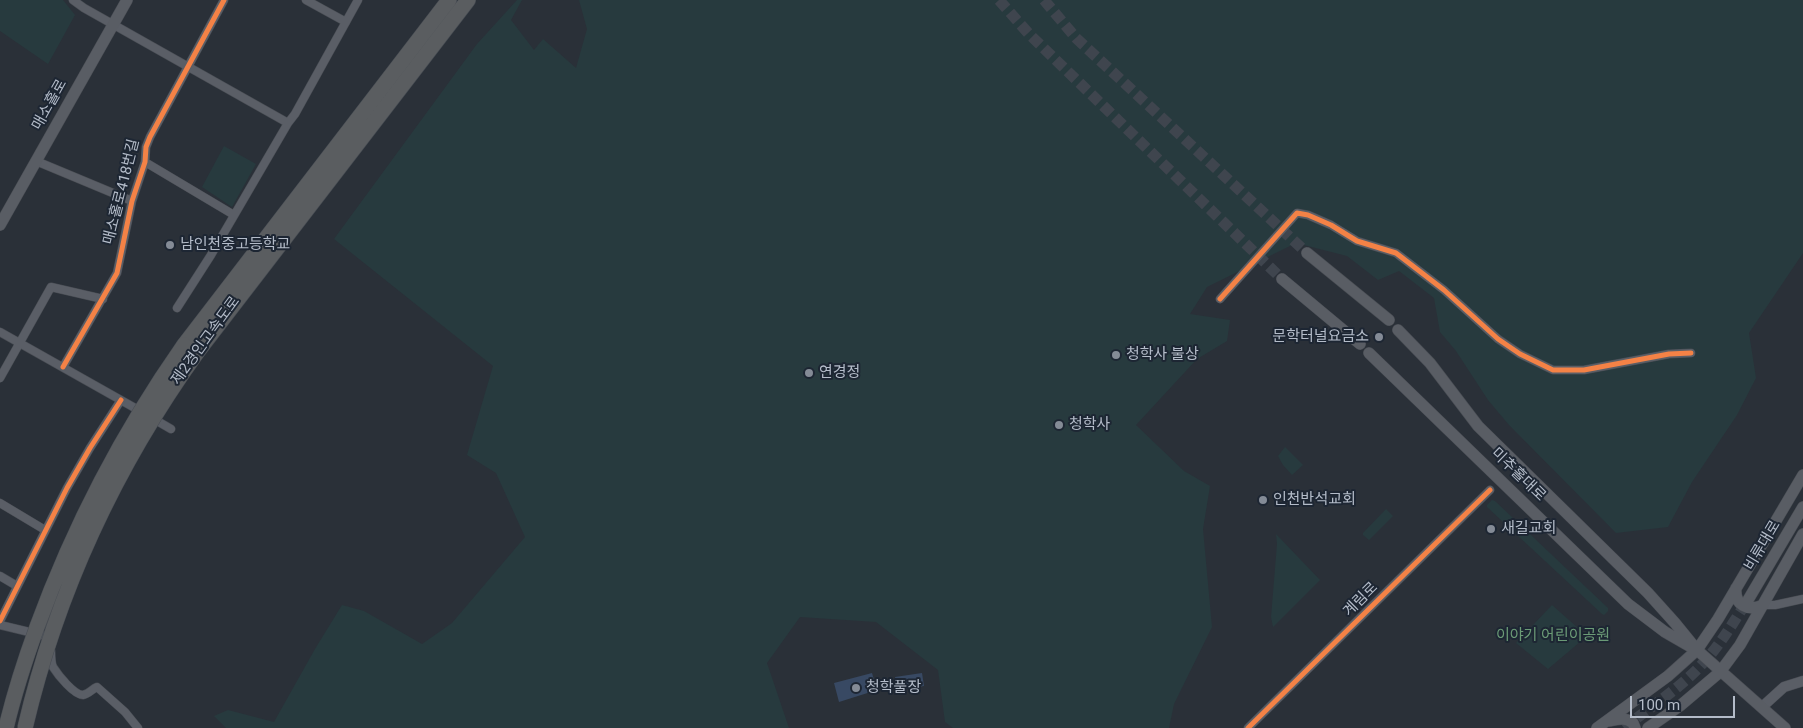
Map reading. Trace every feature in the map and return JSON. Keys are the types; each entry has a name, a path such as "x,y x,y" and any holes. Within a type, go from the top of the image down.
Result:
{"highway":[{"name":"제2경인고속도로","path":"6,728 29,651 47,601 86,509 160,378 449,0"},
{"name":"제2경인고속도로","path":"25,728 54,628 91,532 134,447 158,408 198,351 468,0"}],"main road":[{"name":"매소홀로","path":"0,226 127,0"},
{"path":"1307,253 1389,320"},
{"path":"1282,279 1360,344"},
{"name":"미추홀대로","path":"1398,330 1430,363 1478,426 1648,593 1697,650 1785,728"},
{"name":"미추홀대로","path":"1369,353 1628,604 1665,632 1697,650"},
{"path":"1600,726 1668,676 1697,650 1718,619 1803,475"},
{"name":"비류대로","path":"1748,600 1803,507"},
{"path":"1648,728 1720,672 1740,645 1803,534"},
{"path":"1736,588 1735,595 1738,603 1743,606 1757,608 1763,605"},
{"path":"1600,726 1622,719 1629,720 1635,728"}],"street":[{"path":"73,0 288,123"},
{"name":"매소홀로418번길","path":"63,367 118,273 132,200 145,162 146,147 150,136 224,0"},
{"path":"306,0 346,22"},
{"path":"177,308 295,114 358,0"},
{"path":"36,161 132,200"},
{"path":"145,162 234,215"},
{"path":"1220,299 1297,213 1308,215 1331,225 1357,242 1396,253 1444,290 1498,339 1520,354 1553,370 1584,370 1668,354 1691,353"},
{"path":"0,378 51,287 103,299"},
{"path":"0,332 171,430"},
{"path":"121,400 90,448 45,530 0,623 50,637 52,666 64,681 77,693 83,695 97,686 125,712 138,728"},
{"name":"계림로","path":"1248,728 1490,490"},
{"path":"0,503 45,530"},
{"path":"0,576 18,586"},
{"path":"1763,605 1775,605 1803,599"},
{"path":"1762,707 1784,687 1803,681"}],"green space":[{"path":"0,0 63,0 75,15 48,64 0,31"},
{"path":"517,0 522,0 511,20 534,50 543,39 576,68 587,29 579,0 1803,0 1803,253 1749,333 1756,378 1737,415 1692,482 1668,527 1616,533 1509,425 1488,400 1456,351 1440,332 1434,298 1399,271 1378,280 1347,256 1296,243 1207,287 1190,314 1230,320 1227,341 1197,359 1136,425 1184,471 1210,486 1203,529 1212,627 1174,704 1169,728 953,728 945,722 938,670 876,622 800,617 767,663 789,728 226,728 214,716 228,710 274,722 342,605 364,611 422,644 452,623 525,537 496,473 467,455 493,366 334,239 477,44"},
{"path":"224,146 256,164 232,207 202,187"},
{"path":"1285,447 1303,465 1292,475 1278,456"},
{"path":"1492,500 1608,608 1608,611 1604,615 1602,614 1487,507"},
{"path":"1386,509 1393,516 1369,540 1363,533"},
{"path":"1276,534 1320,580 1273,627 1271,617 1277,544"},
{"name":"이야기 어린이공원","path":"1552,605 1587,636 1548,669 1516,643"}],"water":[{"path":"872,673 877,690 839,702 834,683"},
{"path":"922,673 924,686 897,690 895,677"}],"tunnel":[{"path":"999,0 1029,34 1282,279"},
{"path":"1044,0 1076,38 1307,253"},
{"path":"1624,728 1675,689 1695,671 1716,648 1748,600"}],"cycle path":[{"path":"63,367 117,273 132,201 145,162 146,147 150,137 224,0"},
{"path":"1220,299 1297,213 1308,215 1331,225 1357,241 1396,253 1444,290 1498,339 1520,354 1553,370 1584,370 1669,354 1691,353"},
{"path":"0,621 67,488 121,400"},
{"path":"1248,728 1490,490"}],"place":[{"name":"남인천중고등학교","path":"170,245"},
{"name":"문학터널요금소","path":"1379,337"},
{"name":"청학사 불상","path":"1116,355"},
{"name":"연경정","path":"809,373"},
{"name":"청학사","path":"1059,425"},
{"name":"인천반석교회","path":"1263,500"},
{"name":"새길교회","path":"1491,529"},
{"name":"청학풀장","path":"856,688"}]}
